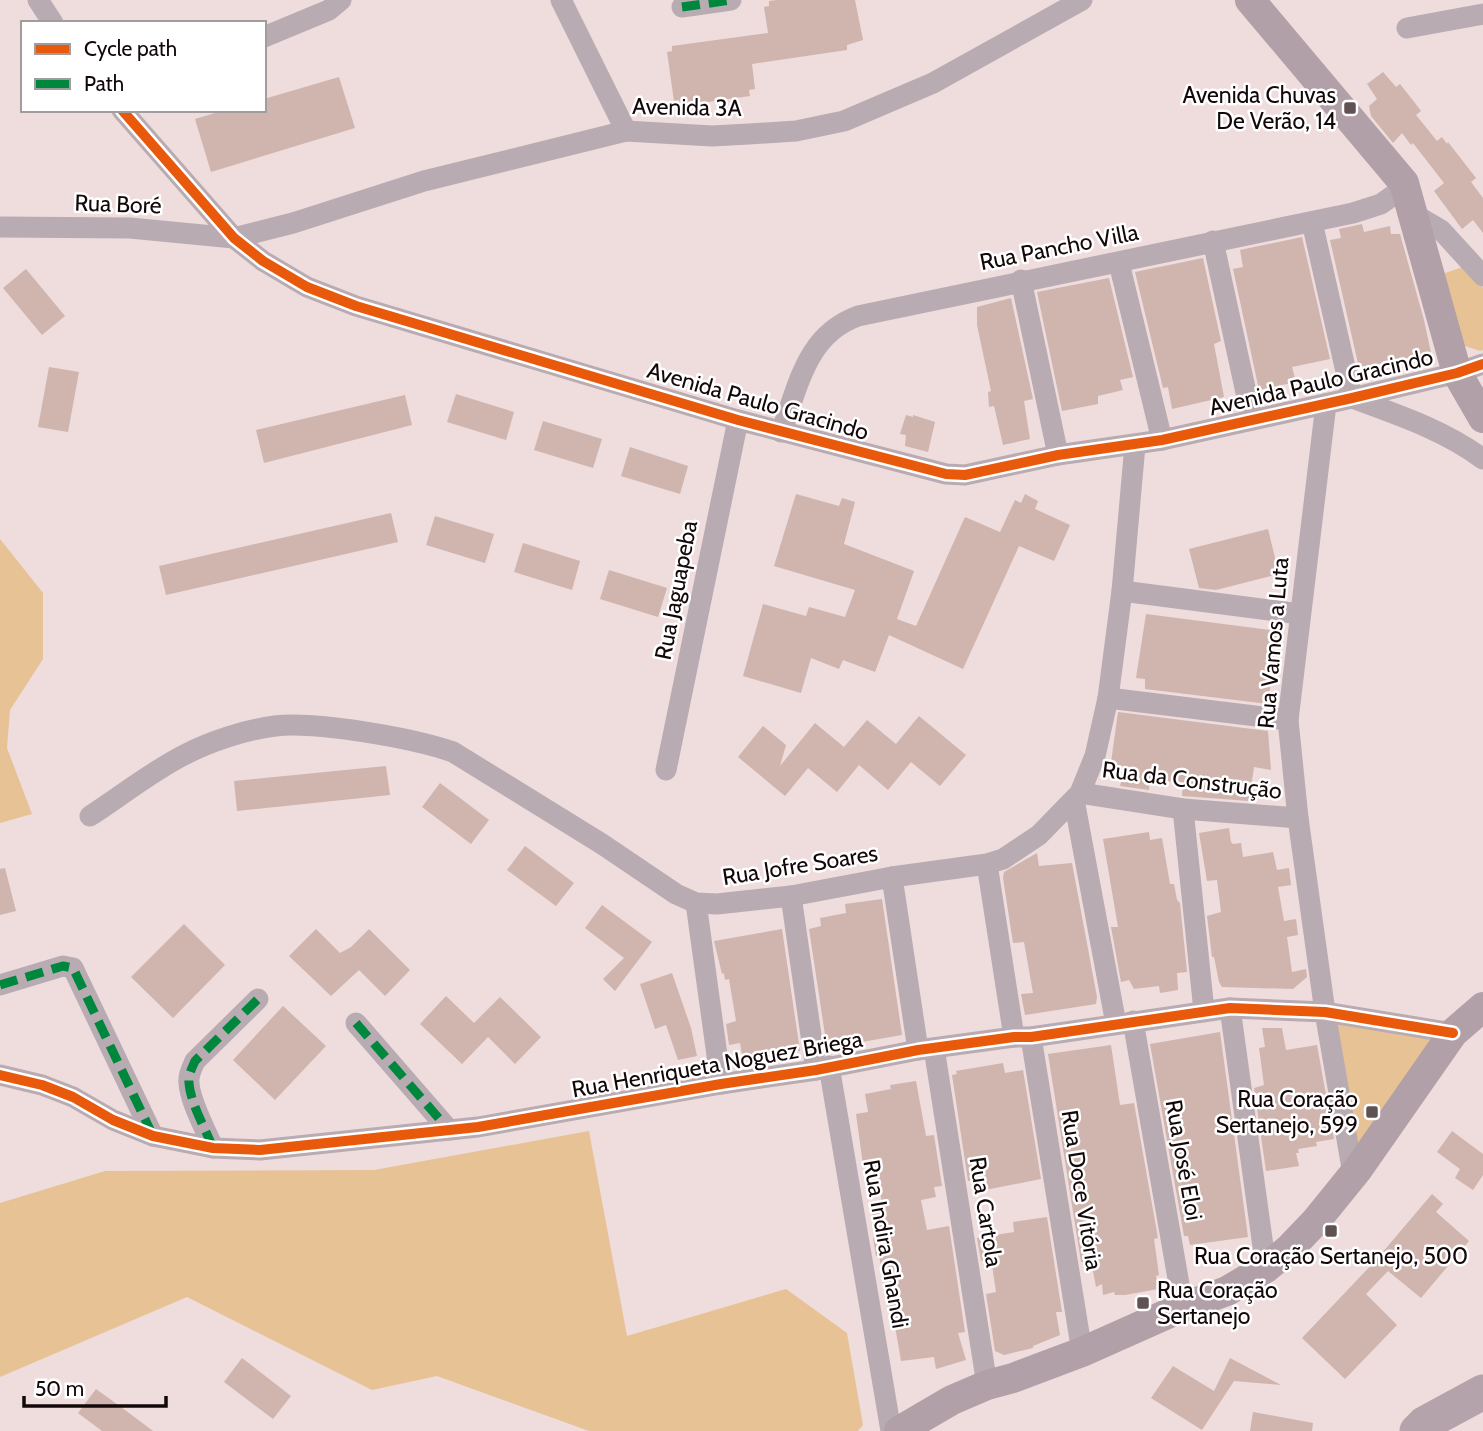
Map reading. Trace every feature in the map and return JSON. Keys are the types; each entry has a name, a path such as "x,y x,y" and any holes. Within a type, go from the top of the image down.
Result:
{"main road":[{"path":"1417,1431 1424,1424 1481,1390"}],"street":[{"path":"38,0 51,21"},
{"path":"266,36 311,19 341,0"},
{"path":"561,0 626,131"},
{"path":"682,7 731,0"},
{"name":"Avenida 3A","path":"233,238 292,223 424,181 626,131 712,136 796,131 844,121 933,83 1082,0"},
{"path":"1250,0 1404,183 1412,213 1470,368 1483,418"},
{"path":"1407,28 1483,14"},
{"name":"Avenida Paulo Gracindo","path":"124,112 233,238 307,287 356,306 738,420 946,474 965,475 1058,455 1162,440 1352,398 1470,368"},
{"name":"Rua Pancho Villa","path":"780,432 813,349 841,322 1021,280 1119,263 1312,222 1381,204 1404,183"},
{"path":"1412,213 1441,230 1483,276"},
{"path":"1312,222 1352,398"},
{"name":"Rua Boré","path":"0,227 130,228 233,238"},
{"path":"1213,241 1252,420"},
{"path":"1119,263 1162,440"},
{"path":"1021,280 1058,455"},
{"name":"Avenida Paulo Gracindo","path":"1352,398 1433,429 1483,459"},
{"name":"Rua Vamos a Luta","path":"1326,404 1288,720 1298,818 1325,1012 1353,1174"},
{"name":"Rua Jaguapeba","path":"666,770 738,420"},
{"name":"Rua Jofre Soares","path":"90,816 184,755 234,735 276,726 342,730 435,746 453,752 676,894 696,903 717,904 791,896 892,877 987,864 1003,859 1025,846 1077,797 1095,756 1108,698 1122,591 1135,445"},
{"path":"1122,591 1300,614"},
{"path":"1108,698 1288,720"},
{"name":"Rua da Construção","path":"1077,797 1298,818"},
{"name":"Rua José Eloi","path":"1077,797 1183,1307"},
{"path":"1183,808 1204,1012"},
{"name":"Rua Doce Vitória","path":"987,864 1082,1352"},
{"name":"Rua Cartola","path":"892,877 987,1385"},
{"name":"Rua Indira Ghandi","path":"791,896 891,1431"},
{"path":"696,903 721,1084"},
{"path":"0,985 64,966 73,968 153,1136"},
{"path":"213,1148 190,1090 188,1080 191,1070 195,1061 258,999"},
{"path":"899,1431 952,1400 1082,1352 1183,1307 1227,1291 1266,1268 1315,1222 1353,1174 1453,1033 1483,1007"},
{"path":"1230,1008 1266,1268"},
{"name":"Rua Henriqueta Noguez Briega","path":"0,1076 63,1093 113,1121 153,1136 213,1148 260,1150 449,1130 926,1049 1230,1008 1325,1012 1453,1033"},
{"path":"356,1023 449,1130"}],"shaded area":[{"path":"1463,267 1483,288 1483,350 1480,351 1462,345 1442,274"},
{"path":"0,539 43,593 43,659 10,710 7,748 32,814 0,823"},
{"path":"1327,1014 1450,1036 1355,1171"},
{"path":"589,1131 627,1336 786,1289 847,1333 863,1425 858,1431 589,1431 437,1376 372,1390 187,1297 0,1377 0,1203 105,1171 374,1170"}],"building":[{"path":"855,0 863,40 847,45 847,50 752,64 755,89 749,90 750,96 680,106 679,100 674,101 667,52 672,51 672,46 768,33 764,7 769,6 769,1"},
{"path":"1383,72 1396,87 1400,84 1415,103 1421,111 1416,115 1437,141 1442,137 1447,144 1448,142 1476,178 1471,182 1483,198 1483,233 1473,220 1462,229 1434,191 1444,183 1413,143 1411,145 1402,133 1393,143 1371,116 1369,106 1377,99 1367,84"},
{"path":"339,77 355,128 211,172 195,119 218,112 266,112 266,98"},
{"path":"1362,224 1364,232 1390,226 1391,234 1400,234 1431,353 1359,368 1330,240 1341,238 1339,229"},
{"path":"1302,237 1330,359 1292,367 1296,382 1259,390 1233,269 1243,267 1240,250"},
{"path":"1203,258 1221,341 1214,344 1224,397 1172,409 1168,387 1163,388 1135,272"},
{"path":"26,269 65,316 42,335 3,288"},
{"path":"1109,278 1133,377 1120,380 1123,390 1098,396 1098,404 1062,411 1037,292"},
{"path":"1011,298 1033,399 1024,401 1030,439 1003,445 994,406 989,407 988,392 991,391 977,325 977,307"},
{"path":"49,367 79,372 68,432 38,427"},
{"path":"456,394 514,412 506,440 447,422"},
{"path":"405,395 412,425 264,463 256,430"},
{"path":"906,415 935,422 928,452 905,446 906,435 900,434"},
{"path":"543,421 602,439 593,468 534,450"},
{"path":"630,447 688,466 680,494 621,476"},
{"path":"796,494 839,506 842,498 855,502 844,544 914,571 897,619 916,626 965,517 1000,532 1015,500 1021,503 1025,494 1038,501 1035,509 1070,525 1054,561 1019,546 963,669 889,635 875,672 843,660 839,669 811,658 801,693 743,676 763,604 806,616 809,607 845,617 855,590 774,566"},
{"path":"391,513 398,542 166,595 159,566"},
{"path":"435,516 494,534 485,563 426,545"},
{"path":"1268,529 1279,574 1216,590 1199,588 1189,549"},
{"path":"523,543 580,561 572,590 514,572"},
{"path":"609,570 667,588 658,617 600,599"},
{"path":"1146,614 1277,631 1268,704 1145,689 1145,679 1136,678"},
{"path":"1118,712 1268,731 1271,770 1254,767 1249,801 1182,796 1183,783 1150,779 1149,790 1120,786 1122,779 1109,777"},
{"path":"919,716 966,755 940,786 911,762 888,790 859,765 837,792 808,768 785,796 738,757 763,726 786,745 780,766 815,723 844,747 867,720 896,744"},
{"path":"386,766 390,795 237,811 234,781"},
{"path":"440,783 489,820 471,844 422,807"},
{"path":"1229,828 1231,842 1241,843 1243,857 1273,852 1277,870 1289,868 1291,885 1278,887 1284,921 1296,919 1298,935 1287,937 1292,972 1306,969 1307,977 1293,989 1222,987 1219,982 1212,957 1207,916 1221,912 1217,880 1207,881 1199,833"},
{"path":"1149,832 1150,840 1162,838 1170,884 1174,884 1180,903 1187,972 1177,973 1178,990 1160,993 1159,986 1134,989 1129,980 1121,982 1111,927 1118,927 1103,839"},
{"path":"525,846 574,883 556,906 507,870"},
{"path":"1037,853 1039,866 1072,863 1097,997 1096,1004 1025,1015 1021,994 1033,993 1024,942 1013,943 1003,878 1004,872"},
{"path":"5,868 16,911 0,915 0,869"},
{"path":"882,899 902,1035 827,1048 809,929 821,926 820,918 846,913 845,904"},
{"path":"602,905 652,942 615,991 603,979 624,958 585,928"},
{"path":"184,924 225,965 173,1018 131,977"},
{"path":"316,929 340,953 351,947 369,929 410,970 385,996 359,970 331,996 289,956"},
{"path":"782,929 800,1051 743,1060 740,1043 729,1045 726,1024 736,1021 729,979 725,980 724,973 722,974 714,941"},
{"path":"672,973 691,1028 697,1056 678,1060 666,1025 655,1029 640,984"},
{"path":"446,996 474,1023 500,997 541,1037 515,1064 488,1037 462,1064 420,1024"},
{"path":"283,1006 326,1046 275,1100 233,1060"},
{"path":"1262,1028 1282,1028 1286,1050 1317,1045 1334,1139 1316,1142 1317,1146 1298,1149 1299,1153 1296,1153 1299,1166 1266,1171 1254,1088 1264,1085 1259,1048 1265,1047"},
{"path":"1220,1032 1248,1237 1190,1245 1188,1236 1184,1236 1150,1044"},
{"path":"1111,1045 1120,1105 1134,1103 1158,1238 1154,1239 1159,1275 1156,1276 1158,1289 1125,1295 1115,1295 1114,1292 1103,1295 1102,1284 1096,1287 1091,1261 1081,1262 1048,1054"},
{"path":"1003,1063 1005,1073 1023,1070 1041,1179 985,1190 983,1178 968,1181 952,1075 957,1074 956,1071"},
{"path":"916,1081 926,1136 934,1135 942,1186 934,1187 936,1197 921,1200 927,1230 949,1226 965,1332 958,1333 966,1360 936,1369 934,1357 901,1361 895,1326 891,1327 879,1255 876,1256 873,1238 872,1211 883,1210 878,1179 867,1181 856,1114 868,1112 865,1094 891,1089 890,1085"},
{"path":"1452,1131 1483,1154 1483,1175 1473,1190 1455,1178 1460,1169 1437,1152"},
{"path":"1432,1194 1443,1204 1436,1212 1469,1241 1421,1298 1388,1271 1366,1294 1397,1325 1345,1379 1302,1338 1376,1260"},
{"path":"1047,1217 1062,1312 1056,1312 1060,1335 1033,1348 1004,1355 995,1351 986,1294 996,1292 991,1258 981,1261 977,1238 1014,1232 1013,1222"},
{"path":"242,1358 291,1396 273,1419 224,1382"},
{"path":"1230,1358 1281,1385 1234,1381 1202,1430 1151,1398 1173,1366 1214,1391"},
{"path":"96,1389 153,1431 102,1431 78,1413"},
{"path":"1253,1412 1313,1423 1312,1431 1250,1431"}],"marked path":[{"path":"682,7 731,0"},
{"path":"0,985 63,966 73,968 153,1136"},
{"path":"213,1148 192,1099 190,1074 195,1061 258,999"},
{"path":"356,1023 449,1130"}],"cycle path":[{"path":"124,112 234,238 263,261 307,287 356,306 738,420 946,474 965,475 1058,455 1162,440 1352,398 1457,373 1483,364"},
{"path":"0,1075 42,1085 73,1097 113,1120 153,1136 213,1148 260,1150 478,1127 816,1070 918,1050 1031,1037 1230,1008 1325,1012 1453,1033"}],"place":[{"name":"Avenida Chuvas De Verão, 14","path":"1350,108"},
{"name":"Rua Coração Sertanejo, 599","path":"1372,1112"},
{"name":"Rua Coração Sertanejo, 500","path":"1331,1231"},
{"name":"Rua Coração Sertanejo","path":"1143,1303"}]}
